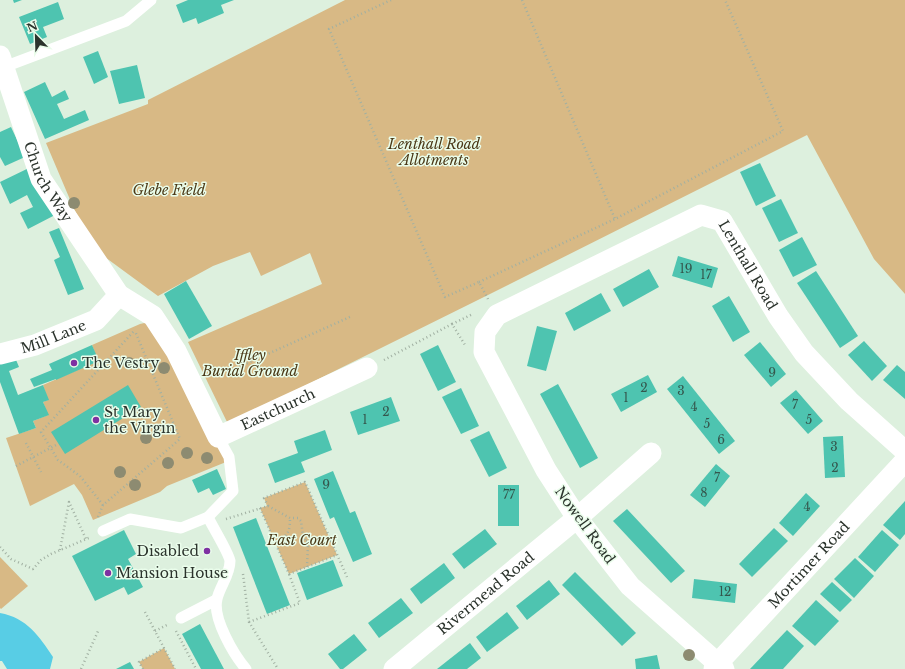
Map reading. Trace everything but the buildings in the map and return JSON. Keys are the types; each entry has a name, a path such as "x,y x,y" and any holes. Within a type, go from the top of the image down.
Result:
{"street":[{"name":"Church Way","path":"2,62 41,179 119,295"},
{"name":"Lenthall Road","path":"484,352 484,332 497,315 701,215 722,221 778,316 804,353 849,401 905,452"},
{"name":"Mill Lane","path":"0,354 35,345 96,320 119,295"},
{"path":"119,295 153,316 176,351 218,437"},
{"name":"Nowell Road","path":"484,352 546,470 577,518 630,586 718,667"},
{"name":"Eastchurch","path":"218,437 367,368"},
{"name":"Rivermead Road","path":"394,669 577,518 652,453"},
{"name":"Mortimer Road","path":"718,667 905,461"}],"lane":[{"path":"2,62 126,21 152,0"},
{"path":"103,531 130,519 181,528 208,517 233,491 229,457 218,437"},
{"path":"208,517 230,559 229,569 216,600 219,617 225,635 234,653 246,669"},
{"path":"181,618 216,600"}],"path":[{"path":"391,0 329,29 445,297 615,220 783,131 725,0"},
{"path":"522,0 615,220"},
{"path":"479,282 486,296"},
{"path":"188,374 207,366 215,366 224,371 230,371 352,316"},
{"path":"132,324 136,331 180,439 103,505 80,476 58,460 42,432 136,331"},
{"path":"367,368 452,324 471,355 484,352"},
{"path":"26,443 41,472"},
{"path":"16,466 58,444"},
{"path":"307,567 308,544 302,532 301,521 298,518 290,518 268,506 264,498 305,482 347,577"},
{"path":"60,550 69,502 86,539"},
{"path":"208,517 228,519 268,506"},
{"path":"249,622 300,603 260,508"},
{"path":"275,542 285,537 290,528 290,518"},
{"path":"0,547 11,559 33,568 41,560 103,531"},
{"path":"306,541 331,542"},
{"path":"289,574 337,555"},
{"path":"230,559 242,570 249,622 278,669"},
{"path":"145,612 175,669"},
{"path":"81,669 99,629"},
{"path":"175,630 196,669"},
{"path":"142,669 139,662 164,648"}],"green space":[{"name":"Lenthall Road Allotments","path":"345,0 905,0 905,294 874,259 807,135 228,424 188,342 322,284 310,253 261,276 250,252 213,266 158,296 98,252 74,209 46,143 148,104 148,100"},
{"path":"153,321 226,462 167,486 160,492 93,520 82,495 74,484 30,506 6,438 36,428 33,421 48,415 43,402 48,400 43,385 98,361 92,345 140,324"},
{"name":"East Court","path":"305,482 337,555 289,574 260,508 267,506 264,498"},
{"path":"0,557 28,586 1,609 0,608"},
{"path":"164,648 175,669 143,669 139,662"}],"water":[{"path":"0,613 18,619 37,635 53,657 50,669 7,669 2,661 0,661"}],"place":[{"name":"The Vestry","path":"74,363"},
{"name":"St Mary the Virgin","path":"96,420"},
{"name":"Disabled","path":"207,551"},
{"name":"Mansion House","path":"108,573"}],"park label":[{"name":"Glebe Field","path":"169,190"},
{"name":"Iffley Burial Ground","path":"250,364"}]}
